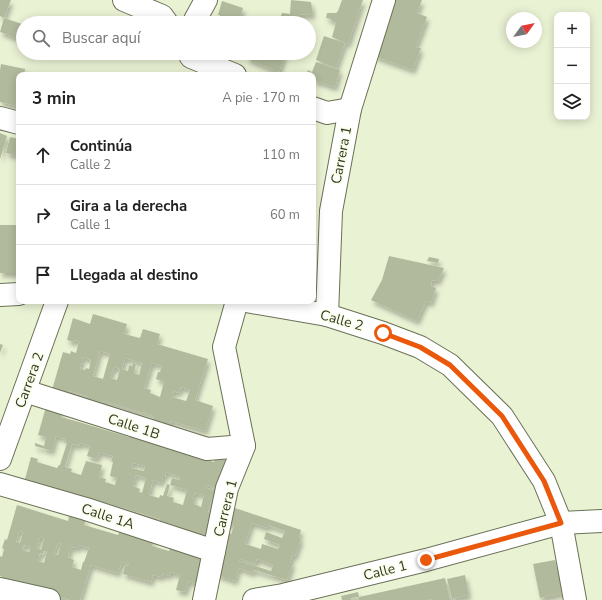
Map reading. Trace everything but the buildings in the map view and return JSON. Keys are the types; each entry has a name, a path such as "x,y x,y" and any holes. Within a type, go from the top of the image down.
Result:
{"street":[{"path":"124,0 162,16"},
{"path":"197,16 206,0"},
{"name":"Carrera 1","path":"328,315 322,209 350,109 384,0"},
{"path":"194,60 227,72"},
{"path":"316,109 327,114 350,109"},
{"path":"0,118 16,122"},
{"path":"0,295 16,294"},
{"name":"Carrera 2","path":"0,459 56,304"},
{"path":"236,304 224,347 244,446"},
{"name":"Calle 2","path":"264,304 328,315 420,347 450,365 502,416 544,481 561,523 575,600"},
{"name":"Calle 1B","path":"25,392 206,449 244,446"},
{"name":"Carrera 1","path":"204,600 227,488 244,446"},
{"name":"Calle 1A","path":"0,484 86,509 214,552"},
{"name":"Calle 1","path":"254,600 284,597 561,523 602,521"},
{"path":"0,589 49,600"}],"route":[{"path":"383,333 420,347 450,365 502,416 544,481 561,523 426,560"}]}
